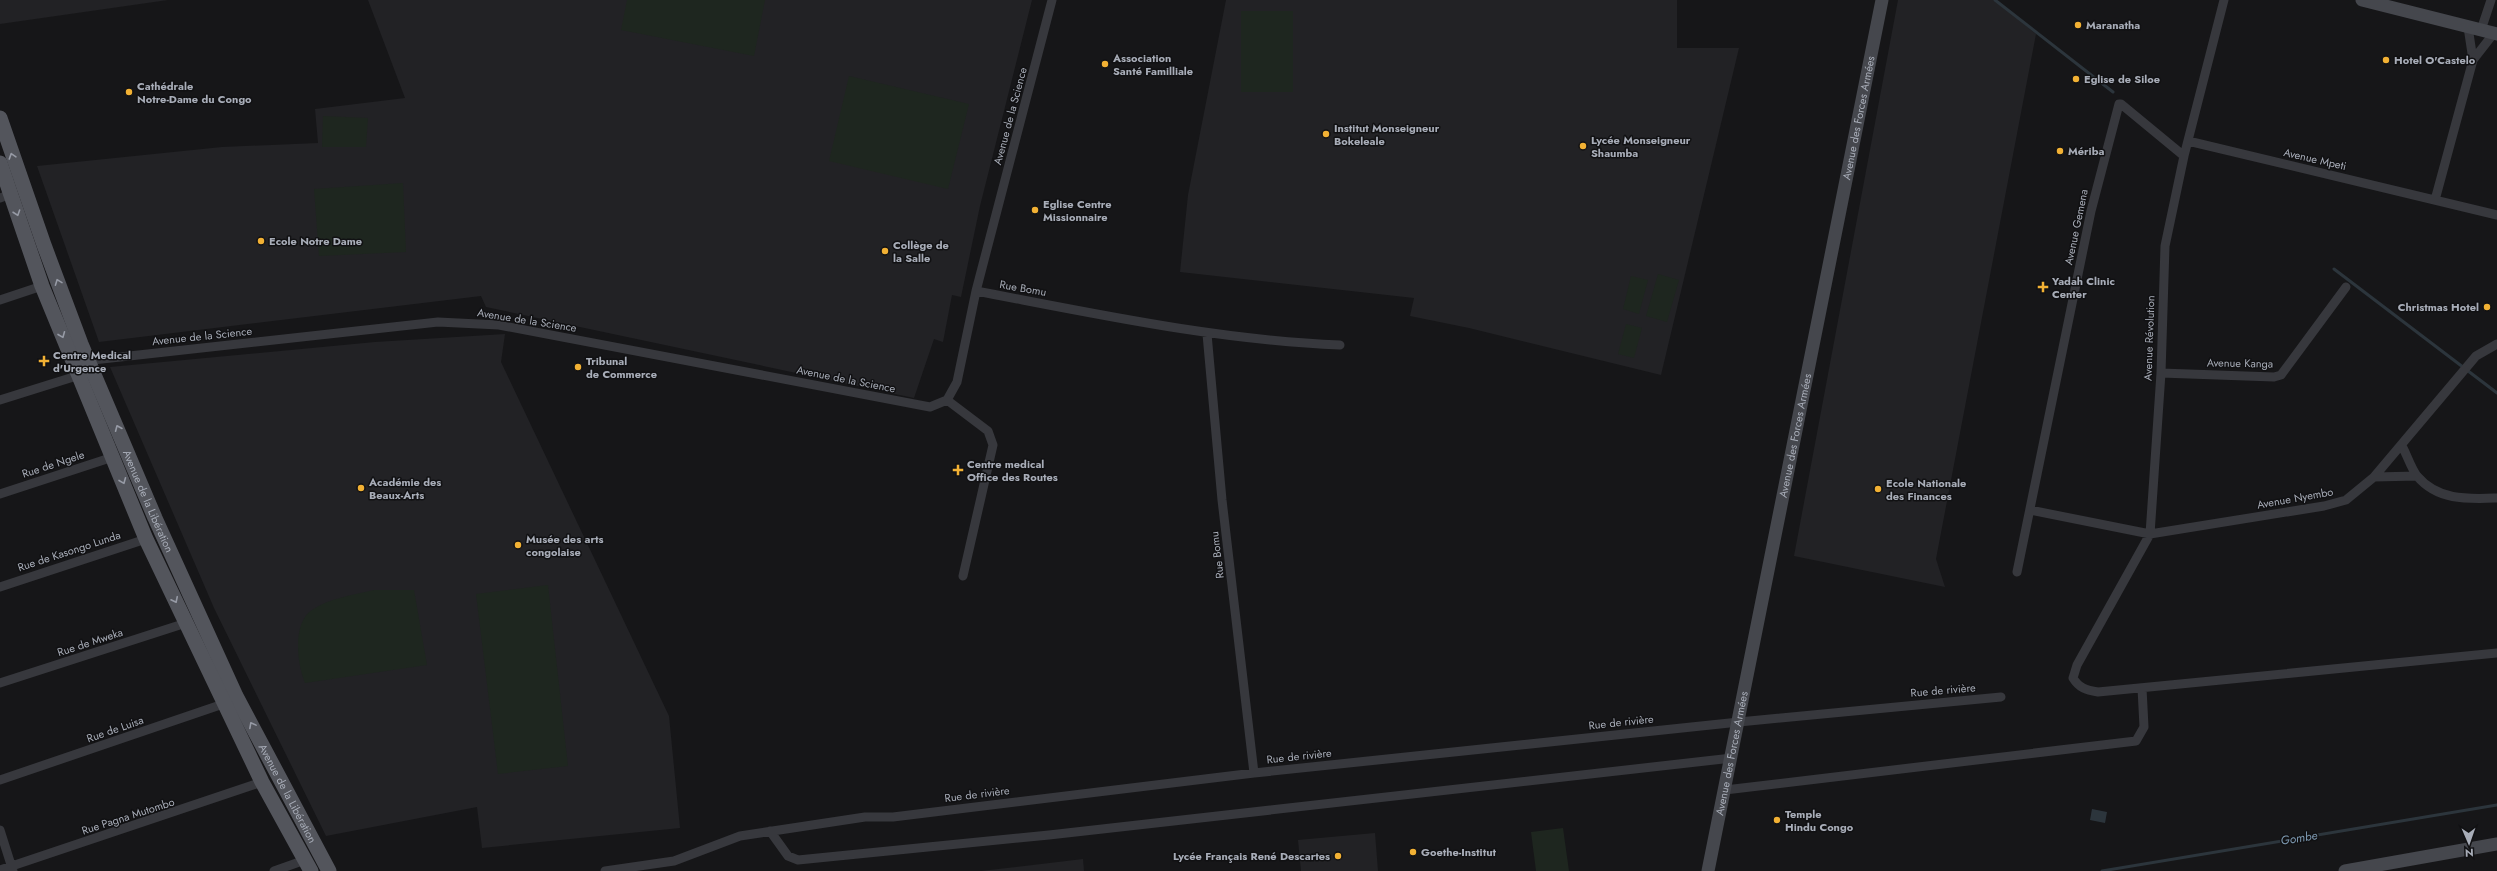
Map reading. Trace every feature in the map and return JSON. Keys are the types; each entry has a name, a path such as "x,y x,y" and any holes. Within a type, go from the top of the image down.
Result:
{"main road":[{"name":"Avenue de la Libération","path":"0,118 44,245 90,365 156,518 231,700 262,782 308,866"},
{"name":"Avenue de la Libération","path":"0,163 5,196 146,539 186,623 329,871"}],"street":[{"name":"Avenue de la Science","path":"75,369 90,365 438,322 468,323 499,325 930,407 947,400 957,382 976,291 1052,0"},
{"name":"Avenue des Forces Armées","path":"1708,871 1732,758 1882,0"},
{"name":"Avenue Révolution","path":"2142,688 2098,692 2084,689 2076,684 2073,678 2077,665 2150,534 2161,373 2165,246 2184,156 2224,0"},
{"path":"2362,0 2495,34 2473,60"},
{"path":"2481,30 2490,0"},
{"path":"2435,200 2473,60 2468,27"},
{"name":"Avenue Gemena","path":"2017,572 2091,211 2118,104 2121,104 2184,156"},
{"name":"Avenue Mpeti","path":"2188,141 2497,215"},
{"path":"0,300 42,286"},
{"name":"Avenue Kanga","path":"2161,373 2274,377 2281,375 2346,287"},
{"name":"Rue Bomu","path":"976,291 1206,334 1276,342 1340,345"},
{"name":"Rue Bomu","path":"1206,334 1222,500 1254,773"},
{"name":"Avenue Nyembo","path":"2150,534 2324,506 2346,500 2374,478 2476,356 2497,344"},
{"path":"0,400 75,369 90,365"},
{"path":"947,400 988,431 993,445 963,576"},
{"path":"2402,446 2417,476 2434,490 2453,498 2497,498"},
{"name":"Rue de Ngele","path":"0,494 113,457"},
{"path":"2374,478 2417,476"},
{"path":"2030,510 2150,534"},
{"name":"Rue de Kasongo Lunda","path":"0,587 146,539"},
{"name":"Rue de Mweka","path":"0,683 186,623"},
{"path":"1725,790 2136,741 2144,727 2142,688 2497,653"},
{"name":"Rue de rivière","path":"605,871 674,861 740,836 865,817 894,817 1254,773 1739,722 2001,697"},
{"name":"Rue de Luisa","path":"0,780 231,700"},
{"path":"770,831 788,856 798,860 1057,835 1732,758"},
{"name":"Rue Pagna Mutombo","path":"0,870 12,869 262,782"},
{"path":"0,830 12,869"},
{"path":"2345,871 2497,844"},
{"path":"274,871 308,866"}],"shaded area":[{"path":"0,0 168,0 0,24"},
{"path":"368,0 1032,0 980,206 961,297 952,295 943,342 934,339 914,398 486,307 481,296 99,342 37,166 222,147 318,143 315,109 405,98"},
{"path":"627,0 765,0 754,56 621,30"},
{"path":"1226,0 1677,0 1677,48 1739,48 1661,375 1469,328 1410,316 1414,298 1180,272 1188,195"},
{"path":"1898,0 1995,0 2036,34 1936,559 1945,587 1794,556"},
{"path":"1241,11 1293,11 1293,92 1241,92"},
{"path":"849,76 969,104 948,189 829,161"},
{"path":"323,116 368,118 366,147 322,147"},
{"path":"403,183 406,252 319,256 314,189"},
{"path":"1658,274 1679,280 1667,322 1646,316"},
{"path":"1631,276 1648,280 1639,314 1623,309"},
{"path":"1626,324 1642,328 1634,358 1618,354"},
{"name":"Académie des Beaux-Arts","path":"505,334 501,362 669,716 680,828 482,848 477,807 326,836 214,608 110,367 375,342"},
{"path":"548,585 568,766 498,774 476,594"},
{"path":"374,590 414,590 427,665 305,683 298,655 298,644 301,624 306,616 312,610 326,603 342,597"},
{"path":"2092,809 2107,812 2105,823 2090,820"},
{"path":"1563,828 1569,871 1536,871 1531,832"},
{"name":"Lycée Français René Descartes","path":"1375,833 1378,871 1301,871 1298,840"},
{"path":"1083,859 1084,871 981,871"}],"waterway":[{"path":"1995,0 2113,92"},
{"path":"2334,269 2497,393"},
{"name":"Gombe","path":"2102,871 2497,805"}],"place":[{"name":"Maranatha","path":"2078,25"},
{"name":"Hotel O'Castelo","path":"2386,60"},
{"name":"Association Santé Familliale","path":"1105,64"},
{"name":"Eglise de Siloe","path":"2076,79"},
{"name":"Cathédrale Notre-Dame du Congo","path":"129,92"},
{"name":"Institut Monseigneur Bokeleale","path":"1326,134"},
{"name":"Lycée Monseigneur Shaumba","path":"1583,146"},
{"name":"Mériba","path":"2060,151"},
{"name":"Eglise Centre Missionnaire","path":"1035,210"},
{"name":"Ecole Notre Dame","path":"261,241"},
{"name":"Collège de la Salle","path":"885,251"},
{"name":"Yadah Clinic Center","path":"2043,287"},
{"name":"Christmas Hotel","path":"2487,307"},
{"name":"Centre Medical d'Urgence","path":"44,361"},
{"name":"Tribunal de Commerce","path":"578,367"},
{"name":"Centre medical Office des Routes","path":"958,470"},
{"name":"Académie des Beaux-Arts","path":"361,488"},
{"name":"Ecole Nationale des Finances","path":"1878,489"},
{"name":"Musée des arts congolaise","path":"518,545"},
{"name":"Temple Hindu Congo","path":"1777,820"},
{"name":"Goethe-Institut","path":"1413,852"},
{"name":"Lycée Français René Descartes","path":"1338,856"}]}
